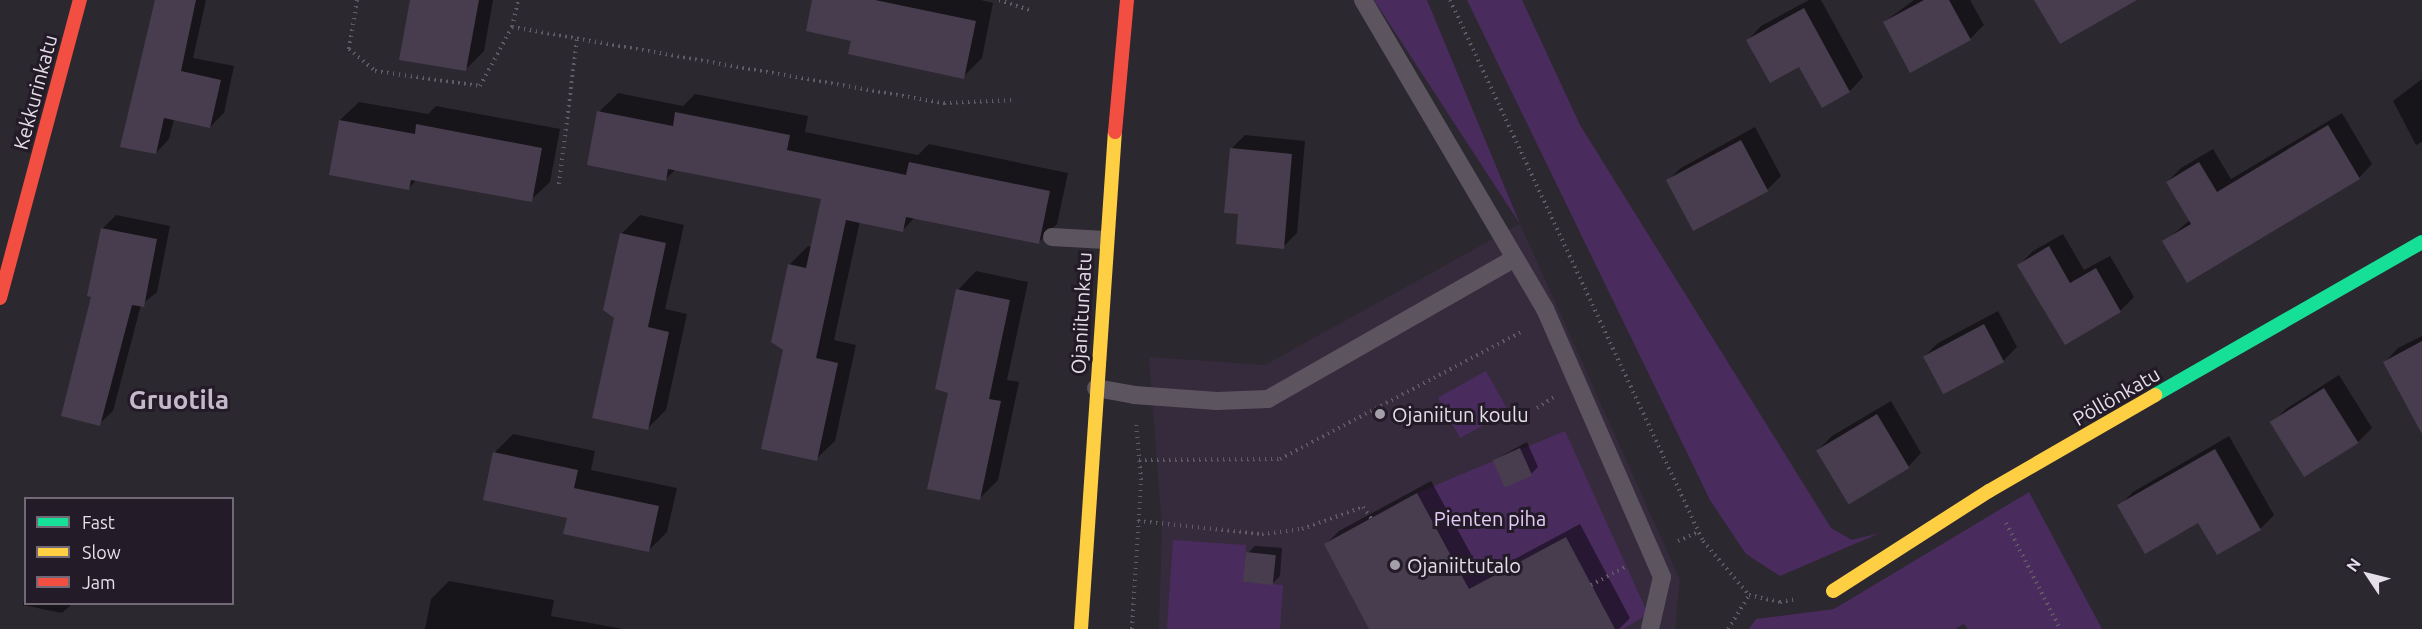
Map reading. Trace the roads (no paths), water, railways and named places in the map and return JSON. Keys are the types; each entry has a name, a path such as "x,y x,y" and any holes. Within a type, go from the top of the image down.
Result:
{"street":[{"name":"Kekkurinkatu","path":"0,297 80,0"},
{"name":"Ojaniitunkatu","path":"1081,629 1105,240 1127,0"},
{"name":"Pöllönkatu","path":"1833,591 1989,491 2422,242"}],"lane":[{"path":"1363,0 1545,309 1662,577 1650,629"},
{"path":"1052,237 1105,240"},
{"path":"1096,388 1134,395 1217,401 1268,399 1515,258"}],"place":[{"name":"Ojaniitun koulu","path":"1380,414"},
{"name":"Ojaniittutalo","path":"1395,565"}],"district":[{"name":"Gruotila","path":"179,400"}],"park label":[{"name":"Pienten piha","path":"1490,518"}]}
